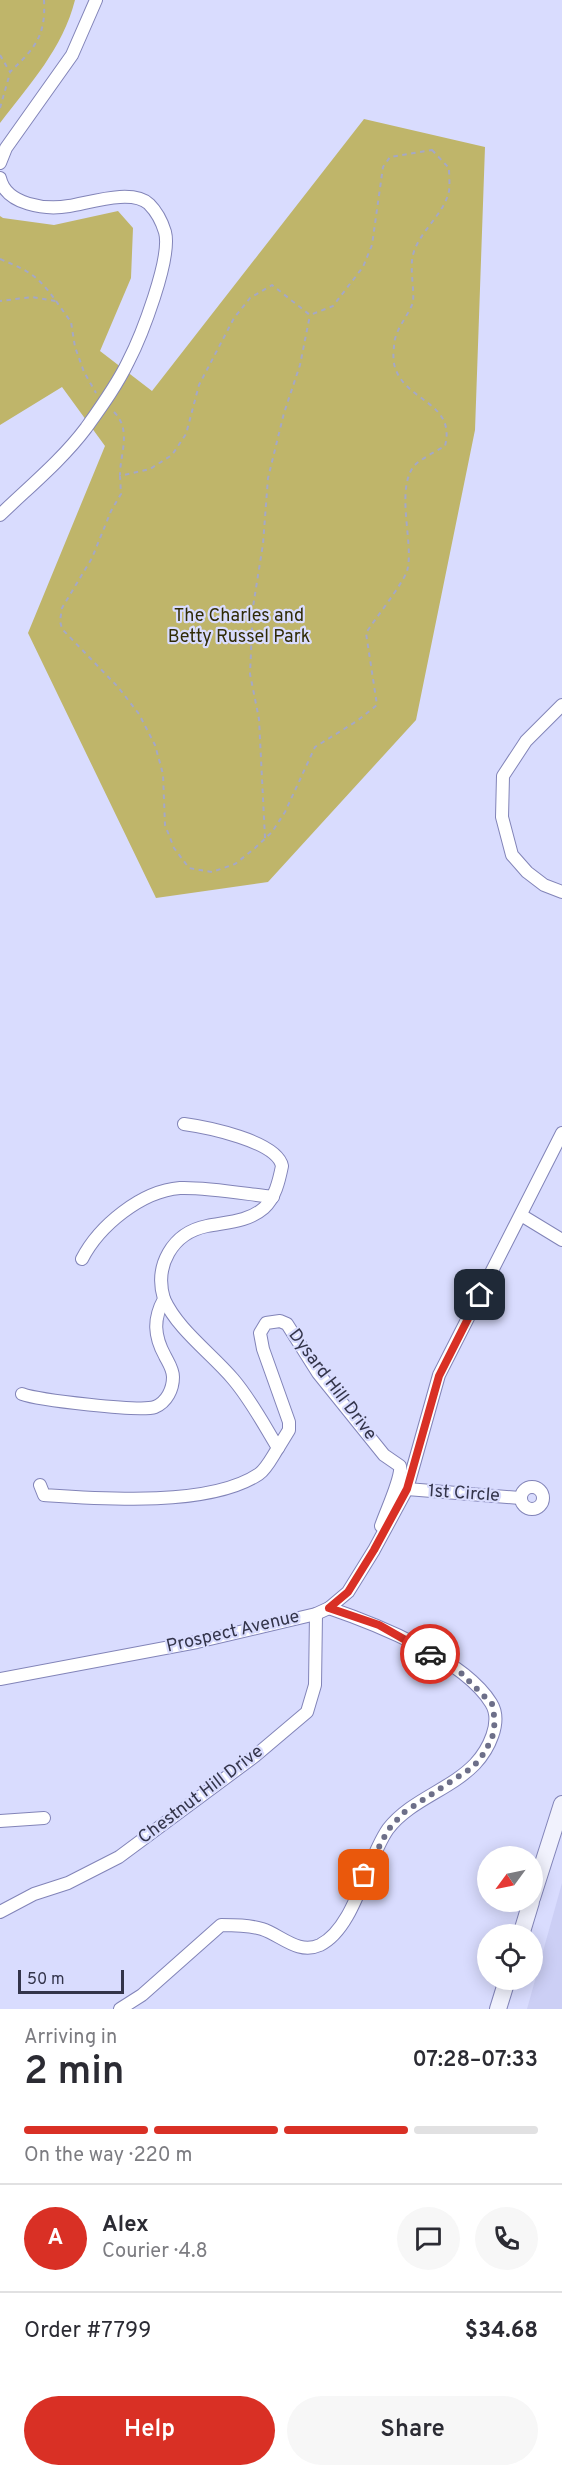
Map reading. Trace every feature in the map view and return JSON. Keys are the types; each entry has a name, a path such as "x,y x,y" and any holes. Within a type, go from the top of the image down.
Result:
{"street":[{"path":"0,163 6,148 72,55 96,0"},
{"path":"0,178 8,194 19,201 49,207 68,206 103,198 127,197 148,202 160,219 166,233 165,256 158,285 129,362 72,446 0,516"},
{"path":"562,705 526,741 503,776 502,817 512,855 527,872 544,885 562,892"},
{"path":"184,1124 219,1129 238,1136 275,1155 282,1166 273,1197 264,1208 252,1216 232,1223 205,1226 189,1233 165,1256 160,1280 168,1309 233,1380 254,1408 278,1448"},
{"name":"Prospect Avenue","path":"0,1679 197,1642 316,1614 329,1608 348,1592 407,1489 439,1376 562,1132"},
{"path":"82,1259 88,1248 119,1215 160,1192 181,1188 273,1197"},
{"path":"521,1215 562,1240"},
{"path":"21,1394 63,1401 128,1407 158,1406 168,1396 173,1376 154,1327 156,1312 164,1299"},
{"name":"Dysard Hill Drive","path":"40,1485 44,1495 123,1498 185,1495 227,1489 258,1474 289,1430 289,1422 263,1349 260,1333 266,1323 280,1321 286,1324 318,1373 384,1455 400,1466 401,1474 389,1501 374,1550"},
{"name":"1st Circle","path":"407,1489 520,1498"},
{"path":"120,2009 142,1995 221,1925 238,1924 262,1929 291,1944 306,1948 324,1943 336,1932 352,1908 363,1877 388,1830 403,1813 473,1767 492,1739 495,1721 492,1704 458,1670 379,1625 329,1608"},
{"name":"Chestnut Hill Drive","path":"0,1912 34,1894 68,1883 118,1857 255,1756 307,1712 315,1685 316,1614"},
{"path":"543,1865 562,1804"},
{"path":"0,1821 44,1818"},
{"path":"498,2009 504,1990"}],"path":[{"path":"0,108 10,72 37,44 45,20 44,0"},
{"path":"0,55 10,72"},
{"path":"0,259 27,270 41,280 71,322 75,347 84,372 97,395 120,418 125,444 120,476 121,494 111,511 92,558 62,608 60,621 62,629 118,687 139,714 155,745 163,774 165,825 174,848 189,868 212,872 235,864 265,839 285,812 315,747 357,721 377,705 366,633 407,572 409,548 405,500 415,465 445,446 447,437 446,423 431,404 411,390 396,370 393,345 401,324 413,303 410,278 413,254 449,192 449,168 432,150 390,157 383,167 372,245 363,267 333,306 310,315"},
{"path":"120,476 150,469 171,455 186,434 199,385 234,318 250,298 272,285 310,315"},
{"path":"0,301 32,297 56,301"},
{"path":"265,839 259,719 250,674 253,607 264,544 268,478 284,413 300,365 310,315"}],"shaded area":[{"path":"562,1883 562,2009 527,2009 532,1990 543,1990 543,1951"}],"green space":[{"path":"0,0 75,0 70,17 54,50 0,123"},
{"name":"The Charles and Betty Russel Park","path":"364,119 485,147 475,430 416,720 268,882 156,898 28,633 105,446 62,387 0,425 0,216 54,225 118,211 133,228 131,278 100,351 152,391"}],"way so far":[{"path":"364,1875 388,1830 403,1813 473,1767 492,1739 495,1721 492,1704 458,1670 430,1654"}],"route":[{"path":"430,1654 379,1625 329,1608 348,1592 407,1489 439,1376 480,1295"}]}
